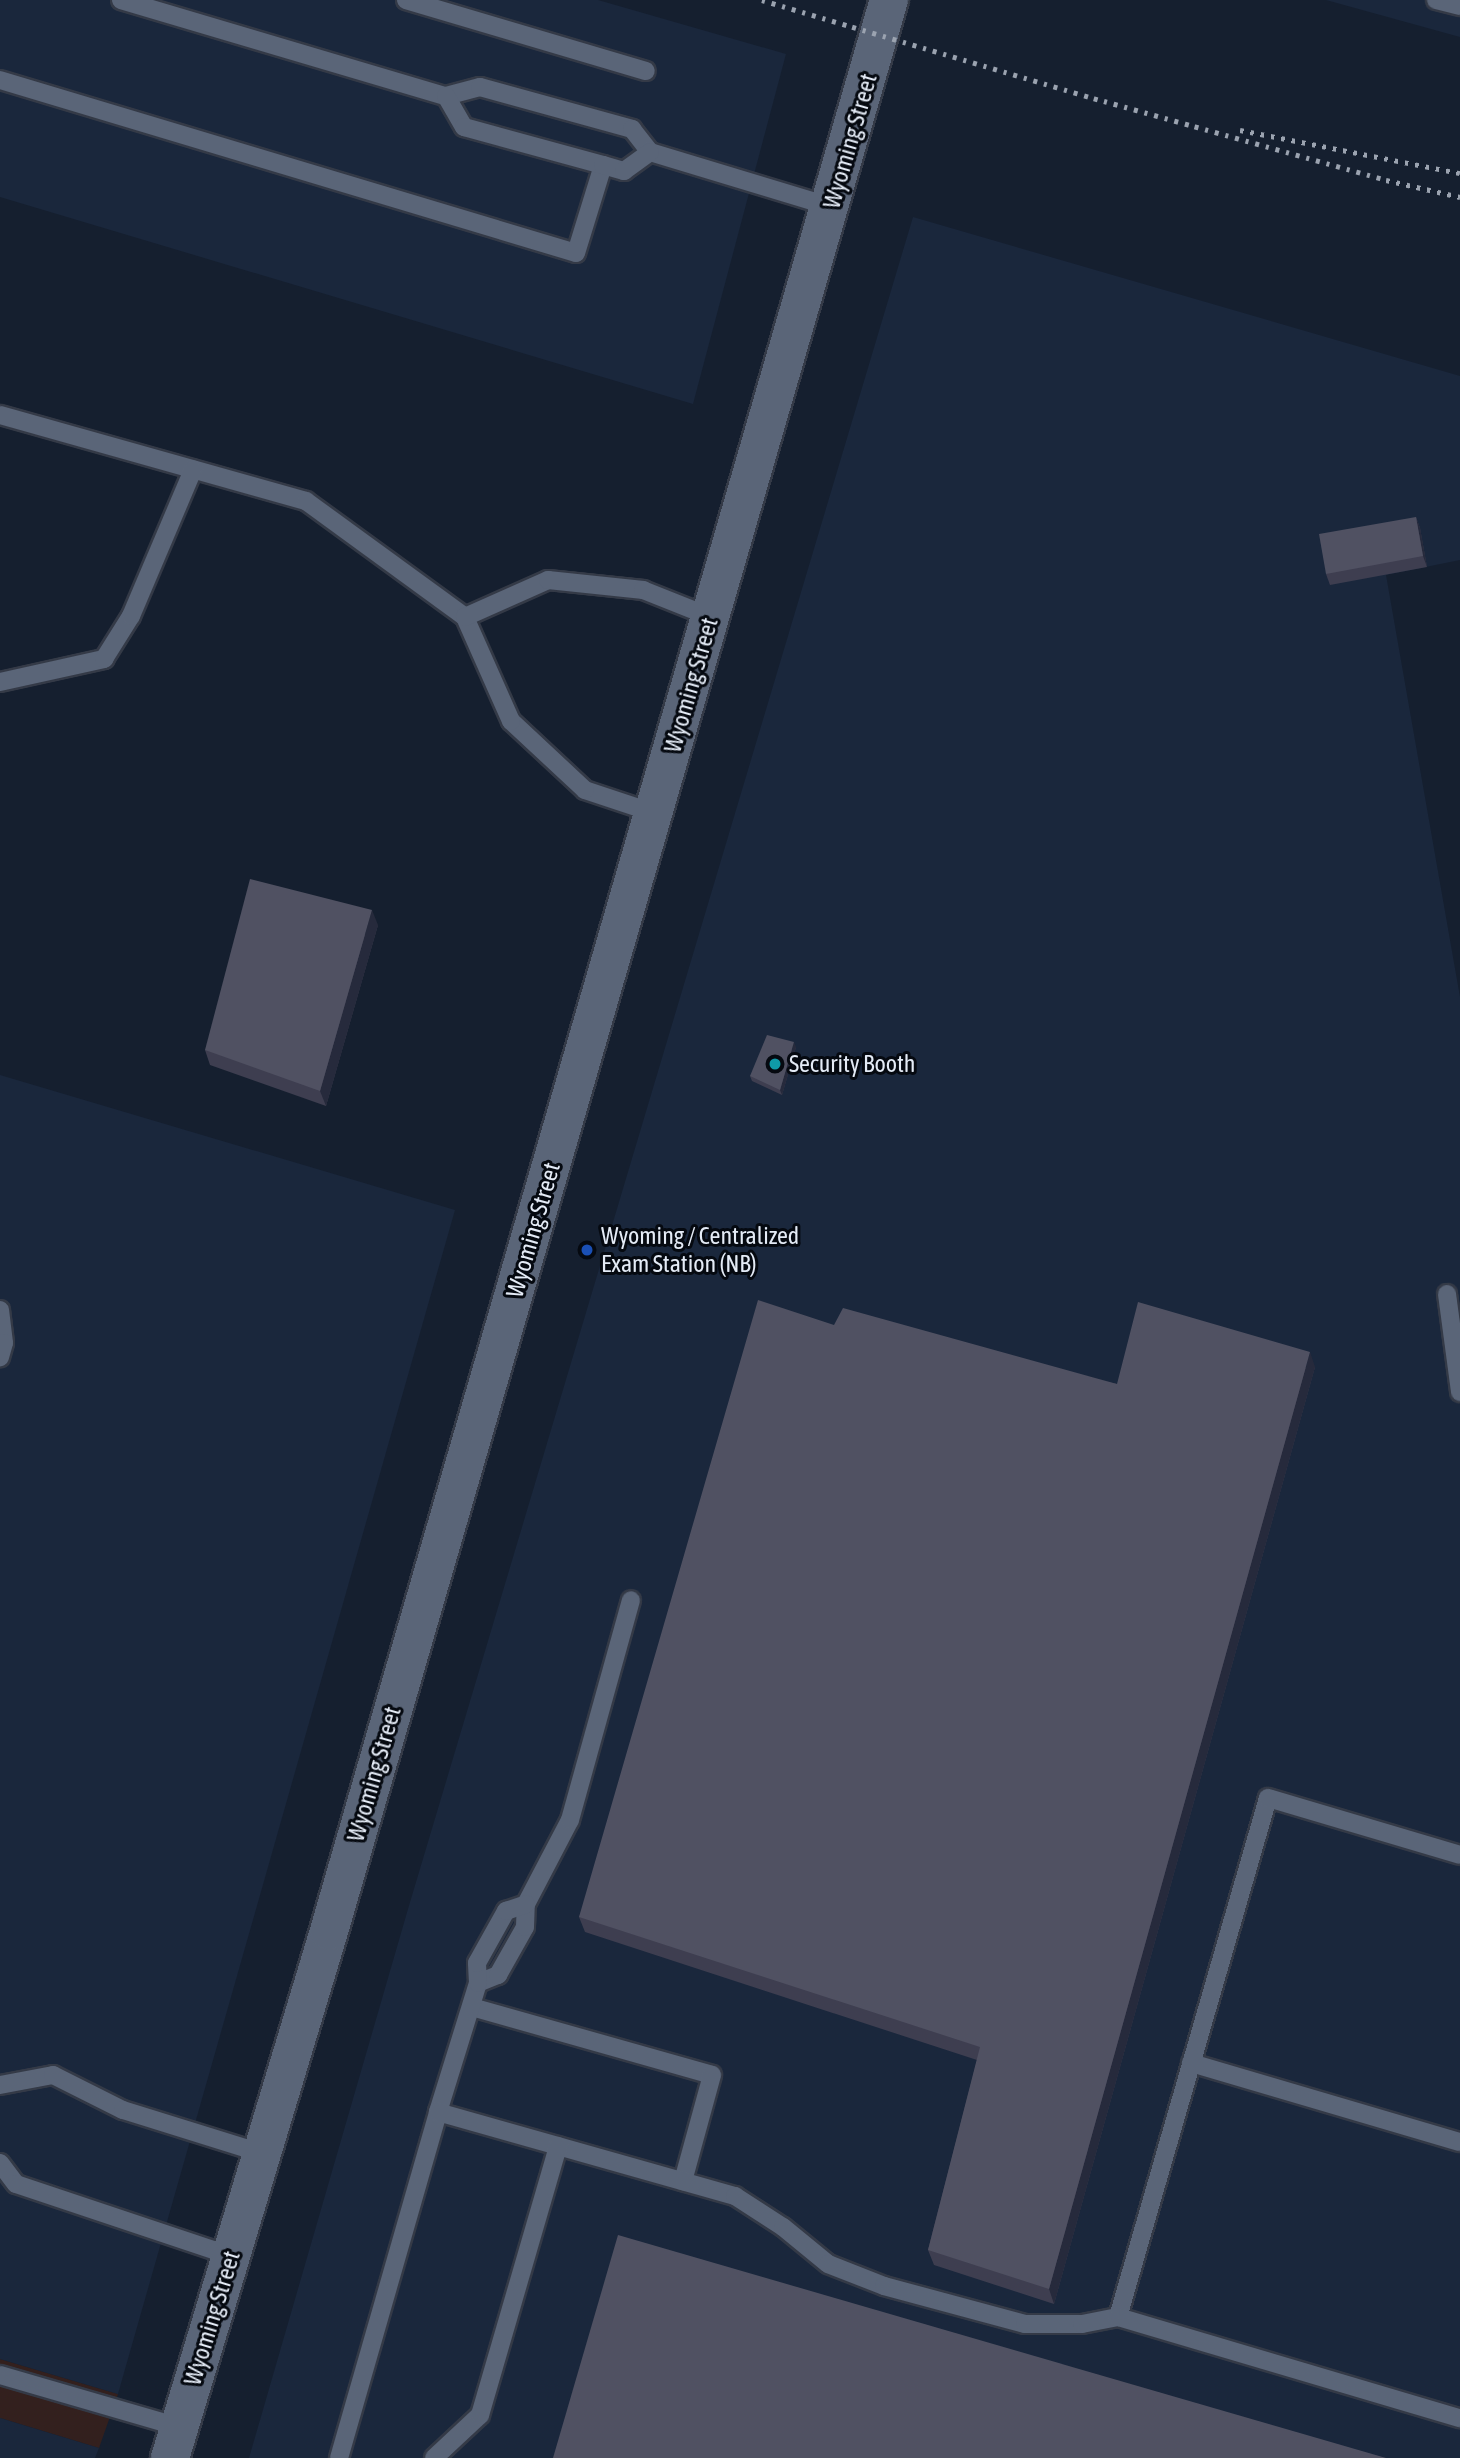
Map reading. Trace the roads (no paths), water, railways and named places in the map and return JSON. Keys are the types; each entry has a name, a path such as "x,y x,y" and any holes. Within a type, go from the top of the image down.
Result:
{"street":[{"name":"Wyoming Street","path":"174,2443 832,207 889,0"}],"lane":[{"path":"121,0 446,96 480,87 632,129 650,152 832,207"},
{"path":"406,0 646,71"},
{"path":"1436,0 1460,6"},
{"path":"0,80 576,253 603,165"},
{"path":"446,96 464,127 624,171 650,152"},
{"path":"0,415 306,501 465,617 511,721 585,790 654,813"},
{"path":"0,682 104,659 131,616 193,470"},
{"path":"465,617 548,580 643,590 711,617"},
{"path":"1447,1294 1460,1392"},
{"path":"0,1310 4,1343 0,1357"},
{"path":"478,1983 498,1975 525,1927 526,1904 570,1820 631,1600"},
{"path":"1118,2318 1268,1798 1460,1855"},
{"path":"339,2458 438,2112 472,2007 478,1983 477,1963 506,1911 526,1904"},
{"path":"472,2007 712,2076 683,2181"},
{"path":"1191,2063 1460,2142"},
{"path":"0,2085 54,2076 123,2110 261,2153"},
{"path":"438,2112 736,2196 783,2227 828,2264 884,2286 1024,2324 1082,2324 1118,2318 1460,2418"},
{"path":"434,2458 480,2415 558,2146"},
{"path":"0,2163 16,2184 231,2256"},
{"path":"0,2375 174,2443"}],"railway":[{"path":"762,0 1104,101 1386,180 1460,197"},
{"path":"1240,130 1460,173"}],"place":[{"name":"Security Booth","path":"775,1064"},
{"name":"Wyoming / Centralized Exam Station (NB)","path":"587,1250"}]}
